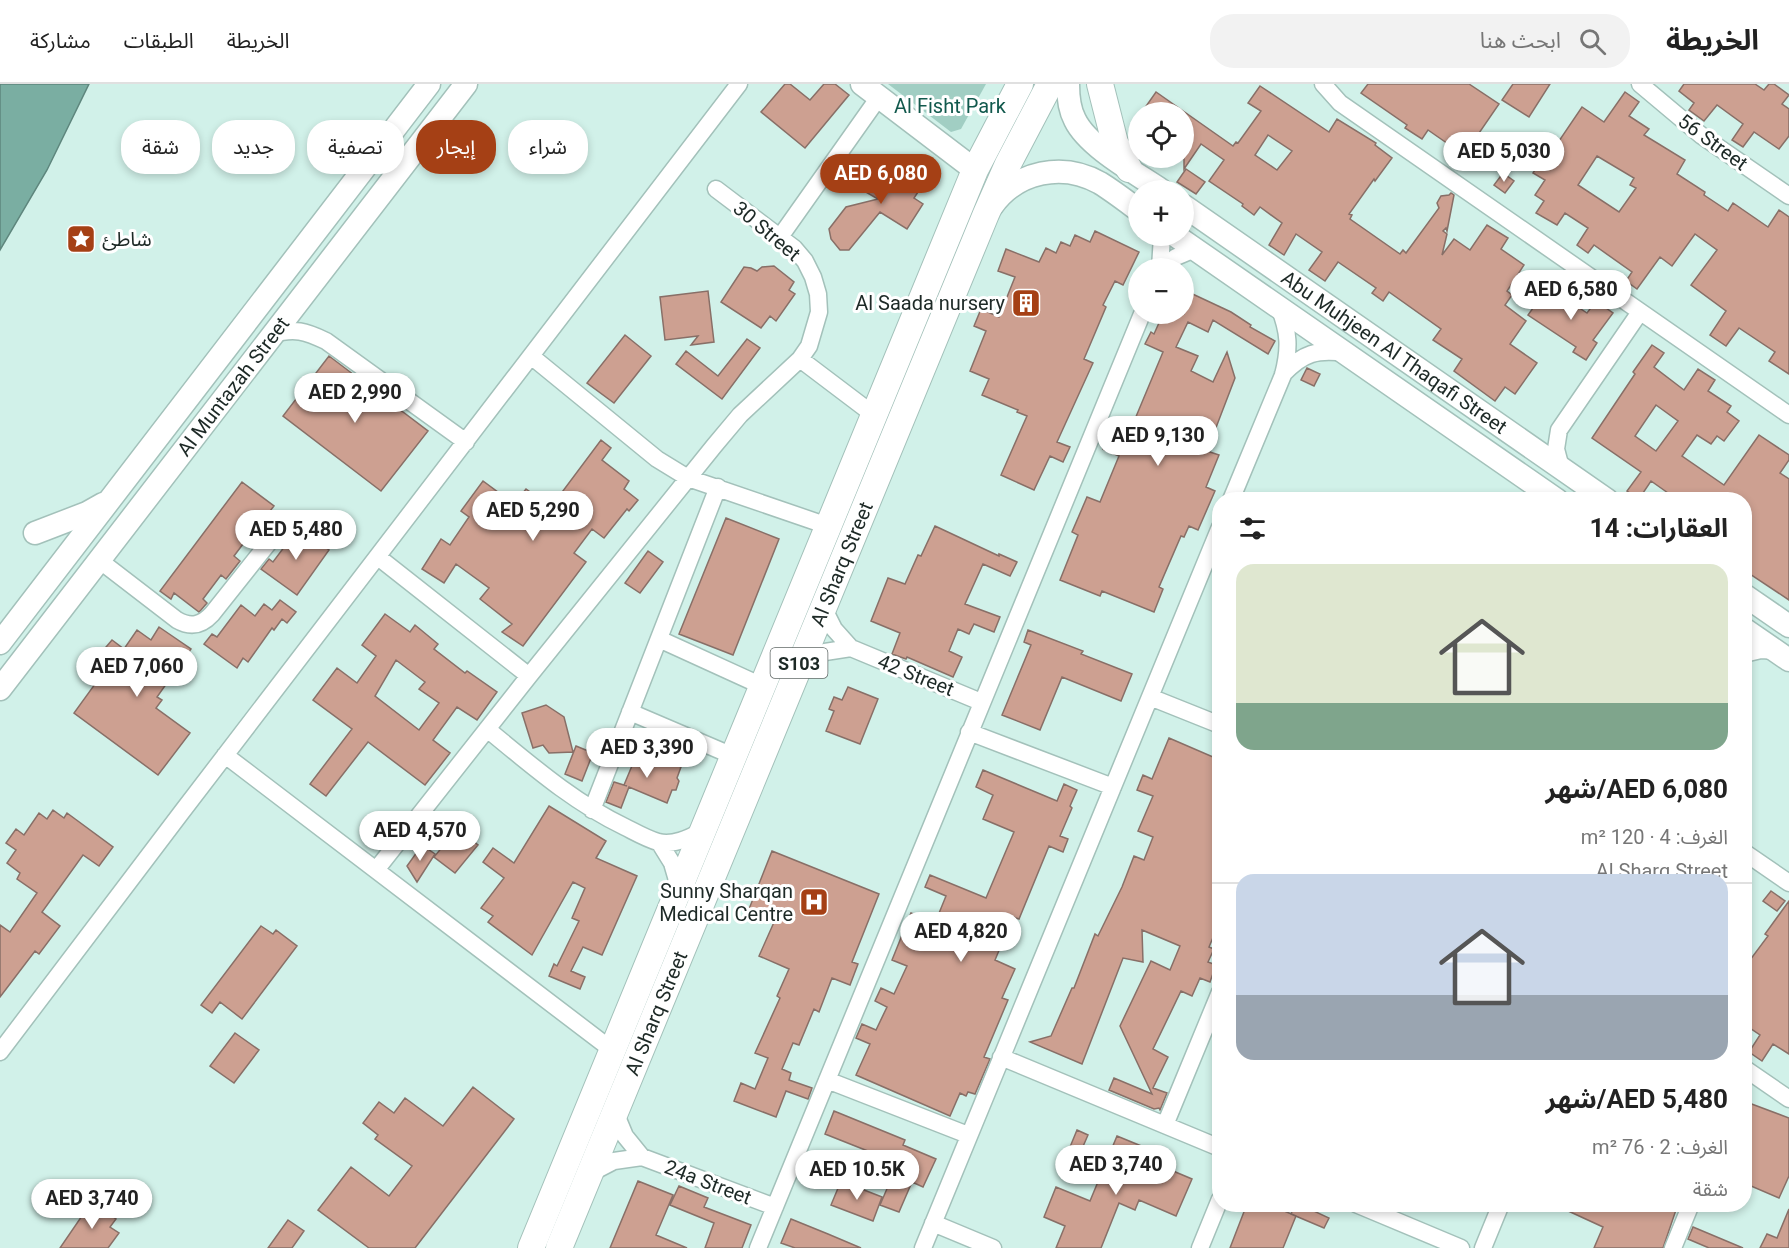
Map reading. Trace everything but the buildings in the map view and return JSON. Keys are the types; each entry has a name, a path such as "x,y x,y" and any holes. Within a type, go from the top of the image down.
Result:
{"main road":[{"name":"Al Sharq Street","path":"531,1248 975,170 1020,84"},
{"name":"Al Sharq Street","path":"559,1248 986,214 1008,164 1050,84"},
{"path":"1100,84 1113,136 1128,166"},
{"path":"864,507 854,503 850,493 872,420"},
{"path":"644,973 651,967 660,970 663,974 657,1011"}],"street":[{"name":"Al Muntazah Street","path":"0,644 429,84"},
{"name":"Al Muntazah Street","path":"0,689 466,84"},
{"path":"0,1052 739,84"},
{"path":"1068,84 1072,112 1085,136 1128,167"},
{"path":"1313,84 1327,97 1340,103 1789,415"},
{"path":"1323,84 1340,103"},
{"name":"56 Street","path":"1640,84 1702,136 1789,195"},
{"path":"780,237 870,91 975,170"},
{"path":"1129,168 1146,180"},
{"path":"986,214 999,196 1016,183 1036,174 1058,171 1080,174 1100,183 1128,203"},
{"name":"30 Street","path":"716,189 794,248 805,261 813,277 818,294 819,312 809,346 800,359"},
{"name":"Abu Muhjeen Al Thaqafi Street","path":"1194,213 1596,492"},
{"path":"1194,227 1248,259 1275,270"},
{"name":"Abu Muhjeen Al Thaqafi Street","path":"1191,246 1546,492"},
{"path":"1175,258 1195,249"},
{"path":"1234,492 1287,358 1288,340 1279,306"},
{"path":"1561,468 1556,449 1559,430 1640,312"},
{"path":"758,1248 1138,324"},
{"path":"272,334 286,330 300,330 326,340 465,442"},
{"path":"1282,375 1295,362 1311,354 1328,351 1346,353"},
{"path":"531,356 650,454 688,478 828,526"},
{"path":"376,870 740,415 800,359 872,420"},
{"path":"1519,439 1540,439 1559,430"},
{"path":"592,810 718,487"},
{"path":"35,533 87,513 109,500"},
{"path":"99,560 177,620 184,624 200,624 212,614 278,531"},
{"path":"923,1248 1212,546"},
{"path":"378,557 529,676"},
{"path":"1752,600 1785,620"},
{"name":"42 Street","path":"823,607 834,629 851,648 981,702"},
{"path":"1752,635 1783,656"},
{"path":"659,639 762,686"},
{"path":"800,662 825,652 851,648"},
{"path":"1752,652 1761,650 1783,656"},
{"path":"1150,697 1212,722"},
{"path":"630,712 733,756"},
{"path":"487,729 551,781 592,810 614,822 659,842 682,840 702,831"},
{"path":"969,732 1113,787"},
{"path":"225,755 612,1050"},
{"path":"659,842 672,863 679,887"},
{"path":"1752,858 1789,883"},
{"path":"1165,1125 1212,1011"},
{"path":"1001,1057 1212,1145"},
{"path":"1752,1075 1789,1099"},
{"path":"827,1080 968,1135"},
{"name":"24a Street","path":"615,1112 625,1136 642,1157"},
{"name":"24a Street","path":"590,1174 614,1161 642,1157 775,1207"},
{"path":"1200,1248 1215,1212"},
{"path":"1375,1212 1461,1248"},
{"path":"1483,1248 1498,1212"},
{"path":"1673,1248 1688,1212"},
{"path":"933,1224 993,1248"}],"green space":[{"name":"Al Fisht Park","path":"888,84 986,84 961,129 951,132"}],"shaded area":[{"path":"0,84 89,84 47,170 0,250"}],"place":[{"name":"شاطئ","path":"81,239"},
{"name":"Al Saada nursery","path":"1026,303"},
{"name":"Sunny Sharqan Medical Centre","path":"814,902"}]}
